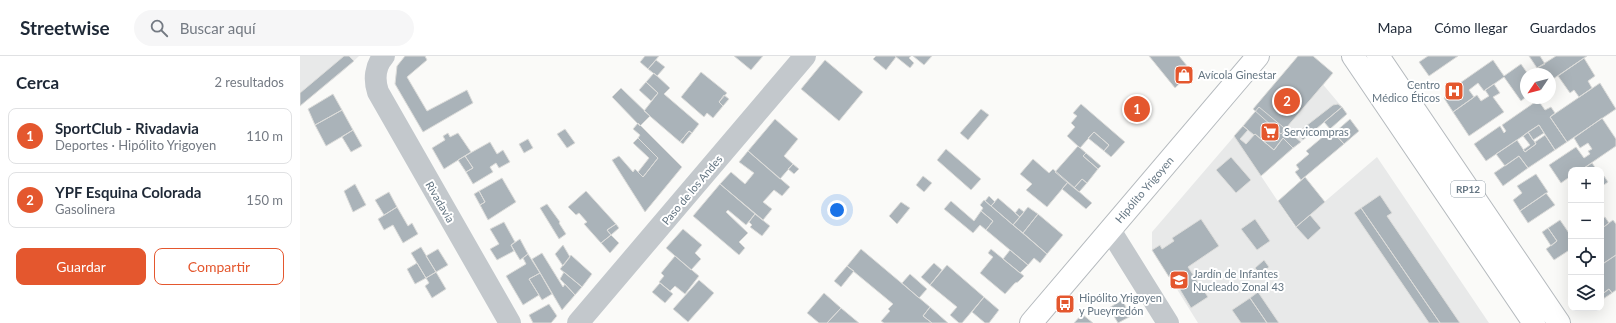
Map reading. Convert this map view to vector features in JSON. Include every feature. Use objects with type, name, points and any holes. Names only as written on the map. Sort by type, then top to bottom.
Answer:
[{"type":"main road","name":"Hipólito Yrigoyen","points":[[1031,323],[1258,56]]},
{"type":"main road","name":"RP12","points":[[1353,56],[1534,323]]},
{"type":"main road","name":"RP12","points":[[1378,56],[1559,323]]},
{"type":"street","name":"Rivadavia","points":[[384,56],[378,66],[376,80],[378,92],[510,323]]},
{"type":"street","name":"Paso de los Andes","points":[[578,323],[806,56]]},
{"type":"street","points":[[1110,230],[1168,323]]},
{"type":"shaded area","points":[[300,56],[359,56],[342,72],[300,106]]},
{"type":"shaded area","points":[[1309,68],[1342,107],[1261,176],[1295,227],[1377,157],[1489,323],[1198,323],[1152,249],[1152,232],[1292,69]]},
{"type":"building","points":[[344,56],[349,56],[354,61],[300,106],[300,93]]},
{"type":"building","points":[[405,56],[425,56],[427,60],[407,77],[427,111],[467,90],[473,103],[423,132],[395,84],[397,66]]},
{"type":"building","points":[[645,56],[659,56],[648,69],[640,62]]},
{"type":"building","points":[[734,56],[763,56],[751,70]]},
{"type":"building","points":[[876,56],[896,57],[886,70],[873,59]]},
{"type":"building","points":[[895,56],[911,56],[909,58],[914,63],[910,68]]},
{"type":"building","points":[[913,56],[932,56],[924,65]]},
{"type":"building","points":[[1149,56],[1179,56],[1192,72],[1175,88]]},
{"type":"building","points":[[1298,56],[1313,56],[1333,73],[1281,134],[1253,109]]},
{"type":"building","points":[[1428,56],[1458,56],[1429,76],[1419,62]]},
{"type":"building","points":[[1529,56],[1540,56],[1545,64],[1537,68]]},
{"type":"building","points":[[1556,56],[1587,56],[1556,77],[1556,68],[1537,68]]},
{"type":"building","points":[[1584,58],[1595,76],[1588,81],[1592,88],[1579,97],[1574,90],[1570,93],[1558,76]]},
{"type":"building","points":[[656,60],[665,67],[657,76],[648,69]]},
{"type":"building","points":[[825,60],[863,92],[839,121],[801,89]]},
{"type":"building","points":[[1493,60],[1504,76],[1521,64],[1524,68],[1520,68],[1520,100],[1504,77],[1484,91],[1478,83],[1469,90],[1474,97],[1453,112],[1444,98],[1449,94],[1447,92]]},
{"type":"building","points":[[701,72],[727,93],[719,102],[723,106],[713,118],[707,113],[704,117],[681,97]]},
{"type":"building","points":[[654,73],[670,88],[664,94],[699,124],[692,133],[689,131],[680,142],[644,111],[658,93],[646,82]]},
{"type":"building","points":[[646,82],[658,93],[651,101],[639,90]]},
{"type":"building","points":[[1600,83],[1616,109],[1567,142],[1550,117]]},
{"type":"building","points":[[1494,84],[1500,93],[1493,97],[1504,112],[1469,136],[1453,112],[1477,95],[1481,101],[1489,96],[1485,90]]},
{"type":"building","points":[[621,88],[650,116],[640,126],[612,97]]},
{"type":"building","points":[[333,94],[342,110],[315,125],[308,109]]},
{"type":"building","points":[[724,95],[729,99],[723,106],[719,102]]},
{"type":"building","points":[[1081,104],[1125,142],[1111,157],[1104,151],[1109,145],[1094,132],[1080,148],[1067,136],[1075,127],[1071,123],[1077,116],[1073,113]]},
{"type":"building","points":[[1338,104],[1342,107],[1303,140],[1297,133],[1333,105]]},
{"type":"building","points":[[1532,104],[1541,104],[1545,110],[1551,107],[1555,113],[1550,117],[1567,142],[1555,150],[1539,125],[1486,161],[1474,144],[1500,126],[1504,133],[1506,131],[1502,125]]},
{"type":"building","points":[[1259,107],[1301,142],[1293,148],[1283,138],[1274,150],[1243,126]]},
{"type":"building","points":[[1342,107],[1347,114],[1330,129],[1324,122]]},
{"type":"building","points":[[981,109],[989,115],[968,140],[960,133]]},
{"type":"building","points":[[342,110],[353,130],[326,146],[315,125]]},
{"type":"building","points":[[1602,118],[1616,139],[1616,146],[1585,167],[1568,167],[1568,178],[1561,183],[1549,165],[1576,147],[1584,158],[1590,154],[1588,151],[1592,149],[1588,143],[1580,148],[1574,138]]},
{"type":"building","points":[[775,119],[798,139],[784,156],[793,164],[780,179],[748,151]]},
{"type":"building","points":[[1350,119],[1359,131],[1344,144],[1334,133]]},
{"type":"building","points":[[638,123],[682,167],[645,212],[612,160],[619,156],[633,172],[635,169],[643,177],[658,158],[638,138],[640,135],[633,129]]},
{"type":"building","points":[[1539,125],[1544,133],[1533,140],[1528,132]]},
{"type":"building","points":[[1243,126],[1248,130],[1240,139],[1246,144],[1255,134],[1274,150],[1283,138],[1293,148],[1261,176],[1234,136]]},
{"type":"building","points":[[565,129],[575,143],[567,148],[557,134]]},
{"type":"building","points":[[353,130],[362,146],[351,152],[342,137]]},
{"type":"building","points":[[1331,130],[1344,144],[1301,180],[1295,172],[1299,169],[1296,165],[1309,154],[1306,151]]},
{"type":"building","points":[[689,131],[692,133],[683,144],[680,142]]},
{"type":"building","points":[[1094,132],[1109,145],[1104,151],[1088,138]]},
{"type":"building","points":[[1528,132],[1536,144],[1525,152],[1523,150],[1530,145],[1523,136]]},
{"type":"building","points":[[448,133],[450,137],[458,133],[471,152],[444,169],[432,148],[445,140],[443,136]]},
{"type":"building","points":[[1545,135],[1555,150],[1528,168],[1519,156],[1505,166],[1496,154],[1517,140],[1525,152]]},
{"type":"building","points":[[638,138],[658,158],[643,177],[638,172],[649,158],[633,143]]},
{"type":"building","points":[[528,139],[533,148],[524,153],[519,144]]},
{"type":"building","points":[[490,142],[497,154],[503,150],[510,162],[499,168],[496,163],[490,167],[493,172],[473,184],[466,172],[473,168],[465,156]]},
{"type":"building","points":[[1078,146],[1086,153],[1083,156],[1098,169],[1087,183],[1082,179],[1074,188],[1055,172]]},
{"type":"building","points":[[946,149],[981,179],[971,190],[937,160]]},
{"type":"building","points":[[748,151],[790,187],[782,196],[774,190],[763,202],[772,209],[763,220],[720,184],[731,172],[745,184],[754,173],[739,162]]},
{"type":"building","points":[[1086,153],[1101,166],[1098,169],[1083,156]]},
{"type":"building","points":[[465,156],[473,168],[466,172],[458,160]]},
{"type":"building","points":[[1519,156],[1528,168],[1503,186],[1494,173]]},
{"type":"building","points":[[1231,157],[1251,180],[1236,193],[1216,170]]},
{"type":"building","points":[[1033,159],[1049,173],[1053,169],[1068,182],[1047,207],[1026,190],[1032,184],[1020,174]]},
{"type":"building","points":[[1592,163],[1595,167],[1586,167]]},
{"type":"building","points":[[793,164],[799,169],[794,174],[788,169]]},
{"type":"building","points":[[1536,174],[1548,192],[1520,211],[1513,200],[1522,193],[1517,186]]},
{"type":"building","points":[[923,176],[932,183],[924,192],[916,185]]},
{"type":"building","points":[[1604,176],[1608,182],[1604,185]]},
{"type":"building","points":[[1305,177],[1325,202],[1296,227],[1278,201]]},
{"type":"building","points":[[502,178],[516,202],[488,220],[480,205],[485,202],[479,191]]},
{"type":"building","points":[[1082,179],[1087,183],[1079,192],[1074,188]]},
{"type":"building","points":[[1068,182],[1092,203],[1086,209],[1062,189]]},
{"type":"building","points":[[355,184],[366,205],[353,212],[344,191]]},
{"type":"building","points":[[720,184],[755,214],[746,225],[728,210],[726,212],[748,233],[739,242],[745,248],[739,255],[693,216]]},
{"type":"building","points":[[479,191],[485,202],[480,205],[474,194]]},
{"type":"building","points":[[586,191],[616,224],[607,230],[611,235],[601,243],[584,224],[587,222],[579,213],[576,215],[568,207]]},
{"type":"building","points":[[389,192],[397,207],[384,215],[375,200]]},
{"type":"building","points":[[1546,193],[1555,205],[1528,223],[1520,211]]},
{"type":"building","points":[[1380,195],[1392,213],[1387,216],[1460,323],[1440,323],[1361,208]]},
{"type":"building","points":[[989,196],[995,202],[991,206],[985,201]]},
{"type":"building","points":[[998,198],[1020,217],[1013,225],[991,206]]},
{"type":"building","points":[[984,200],[1047,254],[1040,263],[1034,258],[1028,265],[986,230],[993,221],[981,211],[983,208],[980,205]]},
{"type":"building","points":[[951,201],[974,221],[981,211],[993,221],[986,230],[980,225],[973,233],[944,209]]},
{"type":"building","points":[[901,202],[910,208],[897,224],[889,216]]},
{"type":"building","points":[[547,204],[560,222],[559,223],[566,234],[559,239],[540,208]]},
{"type":"building","points":[[397,207],[408,226],[412,223],[418,234],[403,243],[393,225],[384,230],[378,219]]},
{"type":"building","points":[[1028,207],[1038,214],[1023,233],[1013,225]]},
{"type":"building","points":[[1019,208],[1024,212],[1020,217],[1015,213]]},
{"type":"building","points":[[1361,208],[1440,323],[1429,323],[1354,213]]},
{"type":"building","points":[[755,214],[770,226],[762,236],[750,227],[752,225],[749,222]]},
{"type":"building","points":[[1038,214],[1063,235],[1047,254],[1023,233]]},
{"type":"building","points":[[1310,215],[1321,228],[1308,240],[1296,227]]},
{"type":"building","points":[[1605,217],[1609,223],[1604,227],[1604,218]]},
{"type":"building","points":[[1201,219],[1219,246],[1188,267],[1208,297],[1191,308],[1179,288],[1182,286],[1174,274],[1169,277],[1152,250],[1160,245],[1162,249],[1174,241],[1172,238]]},
{"type":"building","points":[[1255,219],[1270,241],[1257,250],[1241,229]]},
{"type":"building","points":[[1560,220],[1568,232],[1568,251],[1554,260],[1546,249],[1557,241],[1548,228]]},
{"type":"building","points":[[1613,220],[1616,224],[1616,255],[1604,263],[1604,239],[1604,227]]},
{"type":"building","points":[[504,222],[515,242],[511,245],[514,251],[497,260],[490,249],[499,244],[490,229]]},
{"type":"building","points":[[616,224],[619,228],[611,235],[607,230]]},
{"type":"building","points":[[1548,228],[1557,241],[1551,246],[1542,232]]},
{"type":"building","points":[[683,229],[702,245],[695,253],[701,259],[691,270],[666,248]]},
{"type":"building","points":[[611,235],[619,243],[610,253],[601,243]]},
{"type":"building","points":[[520,239],[528,254],[520,260],[511,245]]},
{"type":"building","points":[[563,245],[570,257],[563,266],[555,254]]},
{"type":"building","points":[[421,247],[436,272],[426,278],[411,253]]},
{"type":"building","points":[[438,249],[448,265],[436,272],[426,256]]},
{"type":"building","points":[[861,249],[930,307],[923,316],[932,323],[884,323],[881,321],[890,311],[888,309],[893,304],[847,266]]},
{"type":"building","points":[[991,249],[1024,276],[1005,294],[980,273],[993,257],[988,253]]},
{"type":"building","points":[[1010,250],[1028,265],[1020,273],[1003,259]]},
{"type":"building","points":[[542,253],[563,287],[565,284],[575,295],[562,310],[532,259]]},
{"type":"building","points":[[528,254],[540,273],[529,279],[539,295],[523,305],[506,276],[526,264],[523,258]]},
{"type":"building","points":[[571,255],[592,274],[582,287],[560,269]]},
{"type":"building","points":[[1616,255],[1616,290],[1612,293],[1609,289],[1604,293],[1604,263]]},
{"type":"building","points":[[675,256],[699,276],[685,294],[675,286],[670,291],[659,282],[664,276],[661,273]]},
{"type":"building","points":[[1264,260],[1269,267],[1260,274],[1255,268]]},
{"type":"building","points":[[417,263],[426,278],[415,284],[407,269]]},
{"type":"building","points":[[934,263],[942,270],[930,285],[921,277]]},
{"type":"building","points":[[947,265],[984,297],[962,323],[959,323],[950,315],[957,307],[930,285]]},
{"type":"building","points":[[847,266],[854,271],[841,287],[834,281]]},
{"type":"building","points":[[436,272],[446,289],[432,298],[425,286],[429,283],[426,278]]},
{"type":"building","points":[[564,272],[582,287],[575,295],[560,279]]},
{"type":"building","points":[[540,273],[552,294],[542,300],[529,279]]},
{"type":"building","points":[[910,274],[927,289],[919,298],[902,283]]},
{"type":"building","points":[[699,280],[714,293],[688,322],[673,309]]},
{"type":"building","points":[[660,283],[673,294],[665,303],[652,292]]},
{"type":"building","points":[[1609,289],[1612,293],[1604,298],[1604,293]]},
{"type":"building","points":[[1258,292],[1279,323],[1267,323],[1250,298]]},
{"type":"building","points":[[824,293],[841,308],[827,323],[819,323],[807,313]]},
{"type":"building","points":[[984,297],[999,310],[989,323],[985,323],[972,312]]},
{"type":"building","points":[[1250,298],[1267,323],[1241,323],[1232,310]]},
{"type":"building","points":[[1122,300],[1131,316],[1118,323],[1109,308]]},
{"type":"building","points":[[549,304],[557,316],[551,323],[533,323],[529,315]]},
{"type":"building","points":[[930,307],[948,323],[932,323],[923,316]]},
{"type":"building","points":[[841,308],[859,323],[827,323]]},
{"type":"building","points":[[1082,314],[1093,323],[1074,323]]},
{"type":"place","name":"Avícola Ginestar","points":[[1184,75]]},
{"type":"place","name":"Centro Médico Éticos","points":[[1454,91]]},
{"type":"place","name":"YPF Esquina Colorada","points":[[1287,101]]},
{"type":"place","name":"SportClub - Rivadavia","points":[[1137,109]]},
{"type":"place","name":"Servicompras","points":[[1270,132]]},
{"type":"place","name":"Jardín de Infantes Nucleado Zonal 43","points":[[1179,280]]},
{"type":"place","name":"Hipólito Yrigoyen y Pueyrredón","points":[[1065,304]]}]
